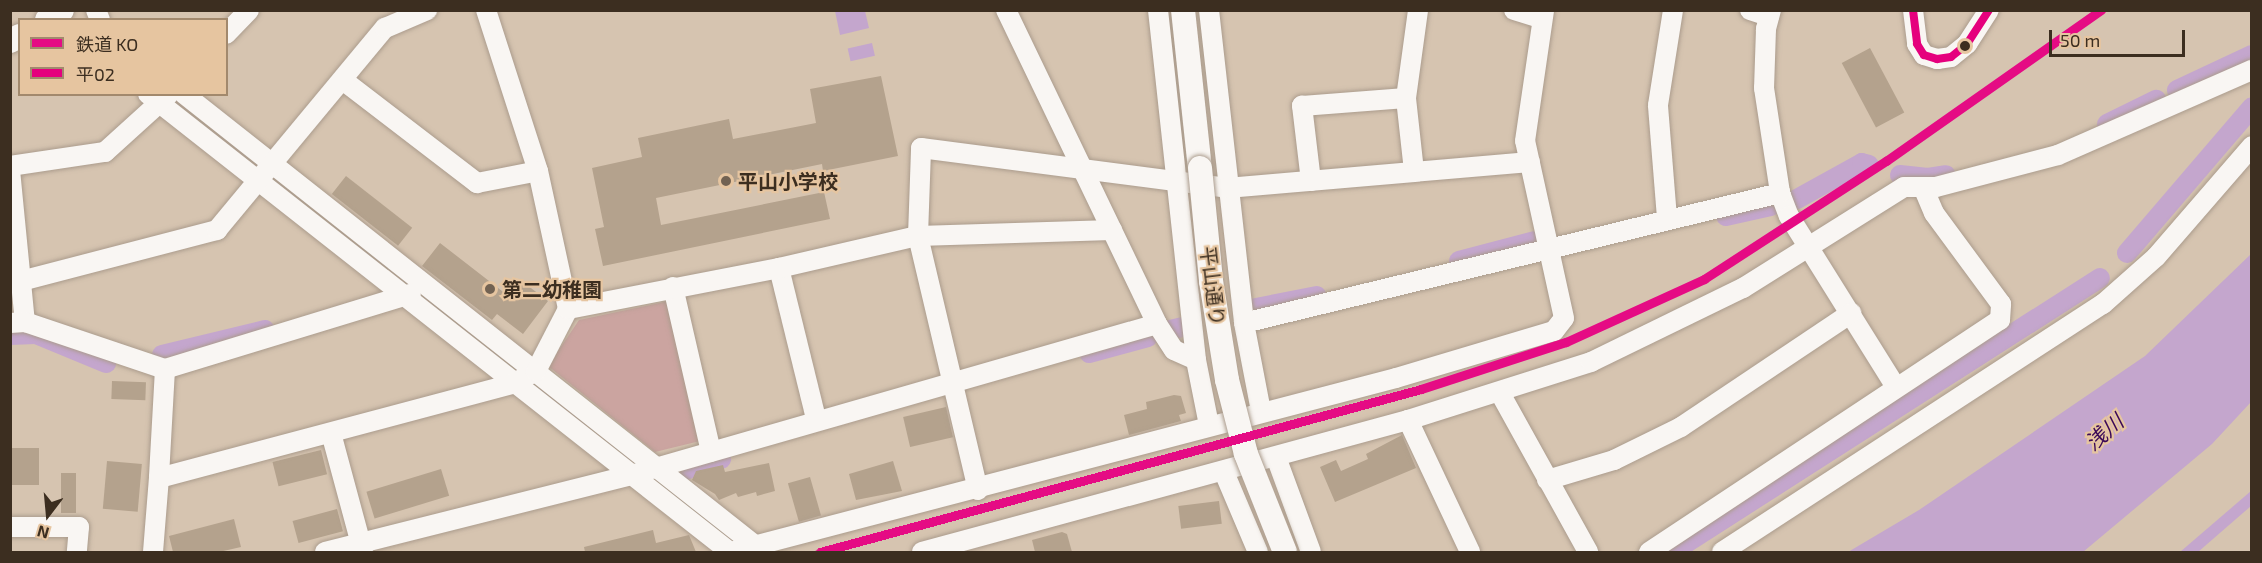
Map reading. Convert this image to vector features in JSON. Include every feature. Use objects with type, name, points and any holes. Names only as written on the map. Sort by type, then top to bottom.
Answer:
[{"type":"main road","name":"平山通り","points":[[1183,10],[1211,281],[1227,380],[1246,454],[1283,552]]},
{"type":"street","points":[[228,32],[249,10]]},
{"type":"street","points":[[21,281],[217,230],[260,183],[385,28],[427,10]]},
{"type":"street","points":[[159,478],[512,384],[536,371],[568,309],[538,171],[486,10]]},
{"type":"street","points":[[1006,10],[1157,324],[1174,350],[1197,360]]},
{"type":"street","points":[[1158,10],[1197,360],[1209,425]]},
{"type":"street","points":[[1209,10],[1231,224],[1244,324],[1261,411]]},
{"type":"street","points":[[1414,171],[1406,98],[1418,10]]},
{"type":"street","points":[[431,290],[403,295],[165,369],[18,322],[21,281],[10,168],[105,152],[159,98],[260,183],[403,295],[512,384],[731,552],[978,489],[1261,411],[1464,360],[1554,331],[1564,318],[1552,246],[1525,141],[1542,14],[1514,10]]},
{"type":"street","points":[[1667,218],[1658,105],[1673,10]]},
{"type":"street","points":[[1913,10],[1917,44],[1924,55],[1937,59],[1951,57],[1967,44],[1989,10]]},
{"type":"street","points":[[1763,12],[1765,99],[1780,193],[1789,216],[1896,387]]},
{"type":"street","points":[[922,552],[1224,472],[1408,420],[1500,393],[1591,362],[1743,288],[1904,187],[1924,189],[2058,155],[2252,70]]},
{"type":"street","points":[[344,81],[477,183],[538,171]]},
{"type":"street","points":[[187,96],[756,546]]},
{"type":"street","points":[[1311,181],[1302,106],[1406,98]]},
{"type":"street","points":[[1722,552],[2103,304],[2156,256],[2252,146]]},
{"type":"street","points":[[978,489],[918,236],[921,148],[1085,172],[1098,170],[1227,188],[1530,162]]},
{"type":"street","points":[[1649,552],[1896,387],[1996,324],[2002,316],[2001,304],[1930,207],[1924,189]]},
{"type":"street","points":[[1244,324],[1317,309],[1552,246],[1780,193]]},
{"type":"street","points":[[1231,224],[1218,240],[1206,265],[1231,412]]},
{"type":"street","points":[[568,309],[779,268],[918,236],[1112,230]]},
{"type":"street","points":[[1183,233],[1205,242],[1218,240]]},
{"type":"street","points":[[779,268],[816,419]]},
{"type":"street","points":[[673,287],[711,452]]},
{"type":"street","points":[[1547,480],[1614,460],[1674,431],[1851,313]]},
{"type":"street","points":[[325,552],[362,548],[659,468],[816,419],[1157,324]]},
{"type":"street","points":[[153,552],[165,369]]},
{"type":"street","points":[[1500,393],[1588,552]]},
{"type":"street","points":[[1408,420],[1470,552]]},
{"type":"street","points":[[331,433],[362,548]]},
{"type":"street","points":[[1276,457],[1311,552]]},
{"type":"street","points":[[1224,472],[1258,552]]},
{"type":"street","points":[[1251,475],[1283,552]]},
{"type":"street","points":[[10,527],[79,527],[77,552]]},
{"type":"shaded area","points":[[669,301],[700,441],[655,452],[548,366],[579,320]]},
{"type":"water","points":[[835,11],[865,11],[869,28],[840,35]]},
{"type":"water","points":[[872,43],[875,56],[851,61],[848,49]]},
{"type":"water","name":"浅川","points":[[2251,254],[2251,402],[2212,444],[2083,552],[1848,552],[1919,510],[2145,356]]},
{"type":"water","points":[[2251,491],[2251,506],[2198,552],[2180,552]]},
{"type":"building","points":[[1870,48],[1904,112],[1876,127],[1842,63]]},
{"type":"building","points":[[881,76],[898,156],[823,171],[822,164],[656,198],[661,225],[824,192],[830,219],[603,266],[595,229],[604,227],[592,168],[642,157],[638,138],[729,119],[733,139],[816,123],[810,89]]},
{"type":"building","points":[[346,176],[412,228],[398,246],[332,194]]},
{"type":"building","points":[[440,243],[511,298],[523,282],[548,301],[523,334],[497,314],[492,320],[422,266]]},
{"type":"building","points":[[112,381],[146,382],[145,400],[111,399]]},
{"type":"building","points":[[1174,395],[1181,396],[1186,413],[1179,415],[1181,421],[1129,435],[1124,415],[1147,409],[1146,402]]},
{"type":"building","points":[[946,407],[953,437],[910,447],[903,417]]},
{"type":"building","points":[[1402,435],[1416,468],[1335,502],[1320,467],[1336,460],[1341,471],[1368,459],[1366,454]]},
{"type":"building","points":[[10,448],[39,448],[39,485],[10,485]]},
{"type":"building","points":[[321,450],[327,474],[279,486],[272,462]]},
{"type":"building","points":[[107,461],[142,464],[138,512],[103,509]]},
{"type":"building","points":[[893,461],[902,491],[856,500],[849,474]]},
{"type":"building","points":[[769,463],[775,491],[757,496],[756,492],[738,497],[736,493],[719,500],[715,494],[692,480],[696,471],[723,465],[725,472]]},
{"type":"building","points":[[441,469],[449,496],[375,519],[366,492]]},
{"type":"building","points":[[61,473],[76,473],[76,513],[61,513]]},
{"type":"building","points":[[810,477],[821,515],[799,522],[788,483]]},
{"type":"building","points":[[1219,501],[1222,524],[1181,529],[1178,506]]},
{"type":"building","points":[[337,509],[343,531],[299,543],[293,521]]},
{"type":"building","points":[[234,519],[241,547],[219,552],[173,552],[169,536]]},
{"type":"building","points":[[653,530],[656,543],[689,535],[696,552],[585,552],[584,547]]},
{"type":"building","points":[[1062,532],[1067,534],[1072,552],[1035,552],[1032,540]]},
{"type":"waterway","points":[[2177,90],[2252,55]]},
{"type":"waterway","points":[[2107,124],[2156,100]]},
{"type":"waterway","points":[[2127,253],[2252,107]]},
{"type":"waterway","points":[[1797,199],[1862,163],[1869,165]]},
{"type":"waterway","points":[[1900,175],[1928,178],[1946,175]]},
{"type":"waterway","points":[[1726,216],[1771,206]]},
{"type":"waterway","points":[[1459,261],[1535,241]]},
{"type":"waterway","points":[[1672,552],[2100,278]]},
{"type":"waterway","points":[[1251,309],[1317,296]]},
{"type":"waterway","points":[[1170,330],[1183,327]]},
{"type":"waterway","points":[[162,355],[265,330]]},
{"type":"waterway","points":[[10,335],[36,334],[106,363]]},
{"type":"waterway","points":[[1089,353],[1148,337]]},
{"type":"waterway","points":[[545,394],[619,451]]},
{"type":"waterway","points":[[682,471],[721,459]]},
{"type":"rail line","name":"KO","points":[[820,552],[1421,389],[1566,342],[1704,279],[1886,161],[2101,10]]},
{"type":"transit line","name":"平02","points":[[1913,10],[1917,44],[1924,55],[1937,59],[1951,57],[1967,44],[1989,10]]},
{"type":"place","name":"平山小学校","points":[[726,181]]},
{"type":"place","name":"第二幼稚園","points":[[490,289]]}]
